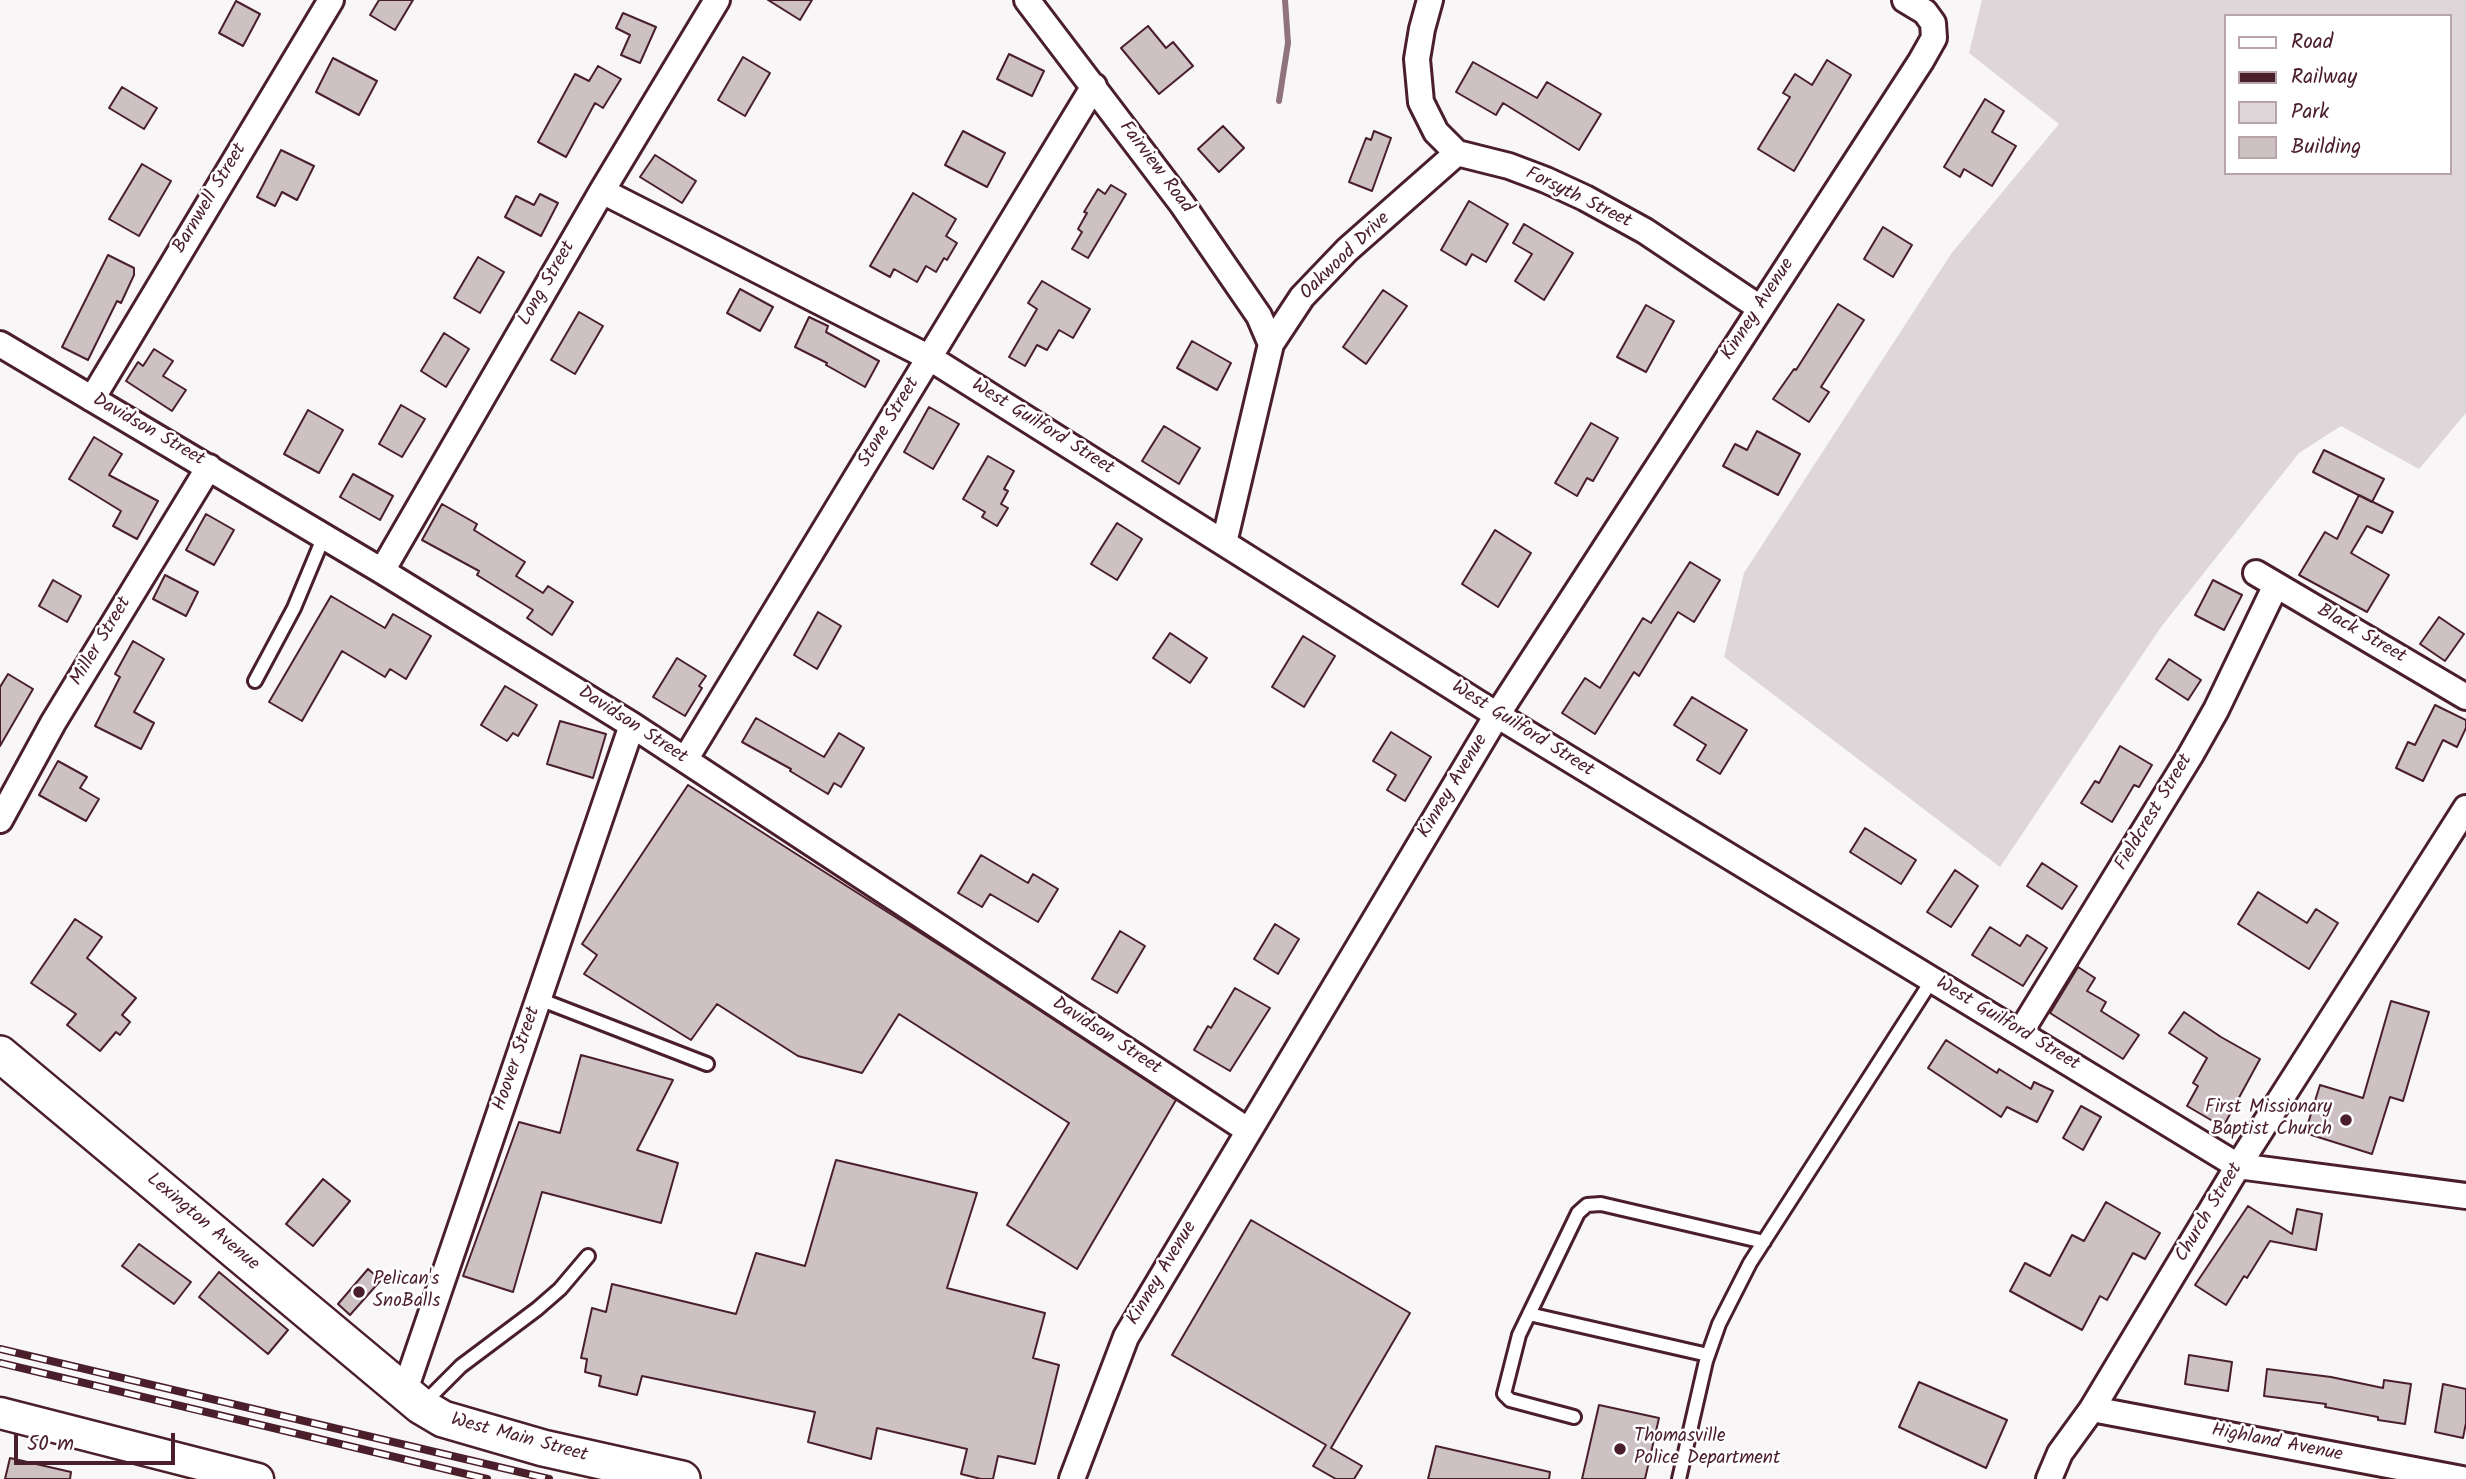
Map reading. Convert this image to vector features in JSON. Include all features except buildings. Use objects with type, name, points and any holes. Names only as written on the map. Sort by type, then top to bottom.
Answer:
[{"type":"main road","name":"Lexington Avenue","points":[[0,1054],[413,1400]]},
{"type":"main road","name":"West Main Street","points":[[413,1400],[443,1419],[544,1448],[682,1479]]},
{"type":"street","name":"Barnwell Street","points":[[92,399],[331,0]]},
{"type":"street","name":"Long Street","points":[[382,571],[602,191],[717,0]]},
{"type":"street","name":"Fairview Road","points":[[1027,0],[1182,204],[1259,316],[1271,344]]},
{"type":"street","points":[[1430,0],[1418,59],[1421,102],[1436,132],[1457,153]]},
{"type":"street","name":"Kinney Avenue","points":[[1072,1479],[1126,1337],[1497,715],[1921,61],[1934,37],[1933,23],[1915,6]]},
{"type":"street","name":"Stone Street","points":[[685,760],[1094,86]]},
{"type":"street","name":"Forsyth Street","points":[[1457,153],[1521,171],[1585,198],[1645,232],[1760,308]]},
{"type":"street","name":"Oakwood Drive","points":[[1224,543],[1271,344],[1302,297],[1347,250],[1457,153]]},
{"type":"street","name":"West Guilford Street","points":[[602,191],[930,358],[1497,715],[2238,1166],[2466,1196]]},
{"type":"street","name":"Davidson Street","points":[[0,344],[324,536],[632,725],[1250,1131]]},
{"type":"street","name":"Miller Street","points":[[0,820],[53,723],[209,467]]},
{"type":"street","name":"Black Street","points":[[2266,579],[2466,697]]},
{"type":"street","name":"Fieldcrest Street","points":[[2020,1033],[2190,757],[2216,710],[2266,579]]},
{"type":"street","name":"Hoover Street","points":[[413,1400],[539,999],[632,725]]},
{"type":"street","name":"Church Street","points":[[2049,1479],[2060,1453],[2091,1409],[2238,1166],[2466,808]]},
{"type":"street","name":"Highland Avenue","points":[[2091,1409],[2462,1479]]},
{"type":"street","points":[[0,1413],[258,1479]]},
{"type":"lane","points":[[255,681],[294,608],[324,536]]},
{"type":"lane","points":[[1679,1479],[1708,1355],[1719,1324],[1749,1263],[1932,980]]},
{"type":"lane","points":[[539,999],[707,1063]]},
{"type":"lane","points":[[1574,1417],[1510,1400],[1504,1394],[1519,1335],[1578,1213],[1587,1205],[1601,1204],[1764,1242]]},
{"type":"lane","points":[[413,1400],[537,1309],[560,1289],[588,1256]]},
{"type":"lane","points":[[1529,1314],[1708,1355]]},
{"type":"green space","points":[[1982,0],[2466,0],[2466,413],[2419,469],[2341,426],[2299,453],[2161,627],[2000,867],[1724,657],[1744,573],[1951,254],[2059,124],[1969,53]]},
{"type":"waterway","points":[[1279,101],[1288,43],[1285,0]]},
{"type":"railway","points":[[0,1349],[549,1479]]},
{"type":"railway","points":[[0,1363],[487,1479]]},
{"type":"place","name":"First Missionary Baptist Church","points":[[2346,1120]]},
{"type":"place","name":"Pelican's SnoBalls","points":[[359,1292]]},
{"type":"place","name":"Thomasville Police Department","points":[[1620,1449]]}]
